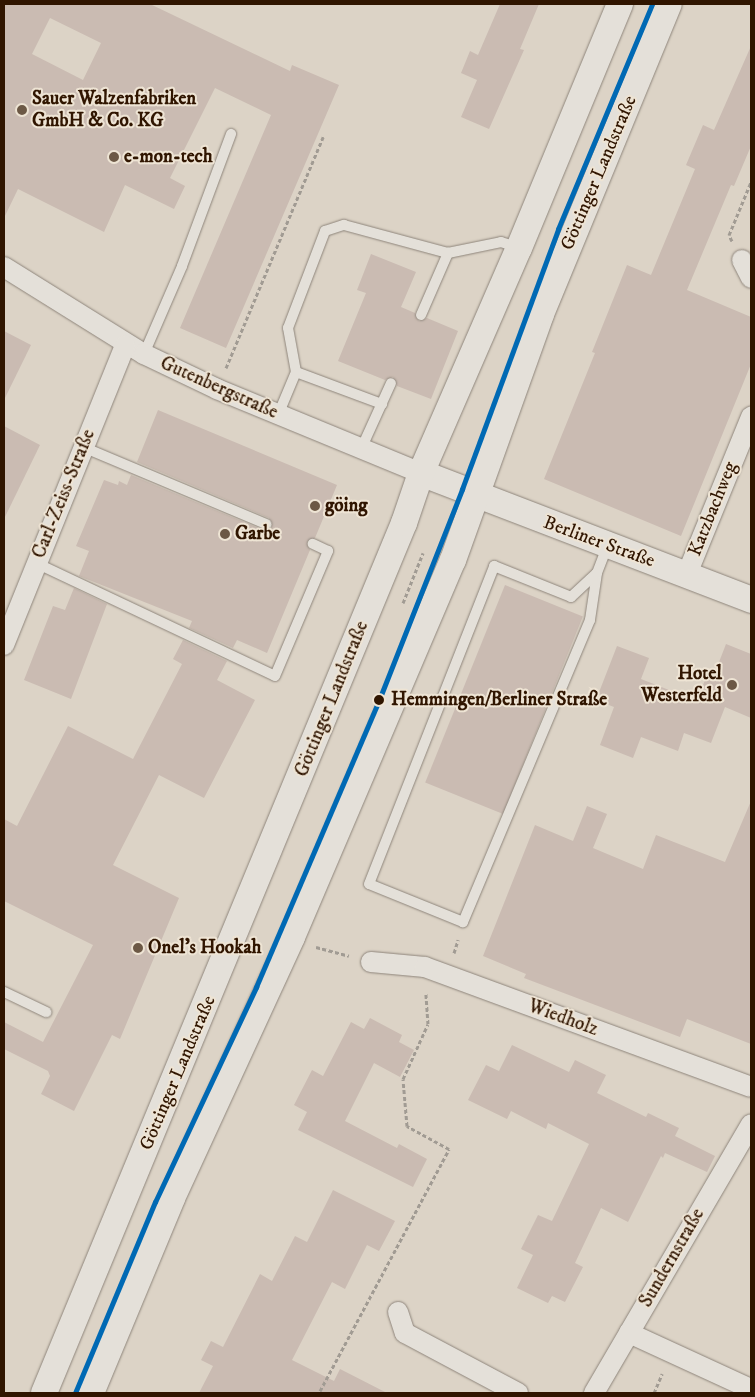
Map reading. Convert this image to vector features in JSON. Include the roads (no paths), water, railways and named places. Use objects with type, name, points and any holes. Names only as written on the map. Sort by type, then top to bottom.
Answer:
[{"type":"street","name":"Göttinger Landstraße","points":[[44,1393],[367,614],[421,472],[519,248],[620,4]]},
{"type":"street","name":"Göttinger Landstraße","points":[[91,1393],[172,1198],[292,937],[454,560],[541,314],[669,4]]},
{"type":"street","points":[[742,260],[751,278]]},
{"type":"street","name":"Gutenbergstraße","points":[[4,267],[125,345],[217,390],[362,447],[447,483]]},
{"type":"street","name":"Carl-Zeiss-Straße","points":[[4,645],[125,345]]},
{"type":"street","name":"Katzbachweg","points":[[687,574],[751,417]]},
{"type":"street","name":"Berliner Straße","points":[[447,483],[751,600]]},
{"type":"street","name":"Wiedholz","points":[[371,962],[425,968],[751,1087]]},
{"type":"street","name":"Sundernstraße","points":[[594,1393],[751,1124]]},
{"type":"street","points":[[398,1312],[405,1333],[518,1393]]},
{"type":"street","points":[[629,1333],[751,1389]]},
{"type":"lane","points":[[144,354],[182,266],[231,134]]},
{"type":"lane","points":[[278,415],[296,372],[288,328],[325,231],[344,225],[448,253],[501,242],[519,248]]},
{"type":"lane","points":[[421,316],[448,253]]},
{"type":"lane","points":[[296,372],[382,404]]},
{"type":"lane","points":[[362,447],[392,383]]},
{"type":"lane","points":[[83,446],[266,524]]},
{"type":"lane","points":[[36,563],[275,676],[328,551],[313,544]]},
{"type":"lane","points":[[597,573],[571,597],[494,566],[369,884],[463,922],[590,620],[597,573],[608,545]]},
{"type":"lane","points":[[4,992],[46,1012]]},
{"type":"place","name":"Sauer Walzenfabriken GmbH & Co. KG","points":[[22,110]]},
{"type":"place","name":"e-mon-tech","points":[[114,157]]},
{"type":"place","name":"göing","points":[[315,506]]},
{"type":"place","name":"Garbe","points":[[225,534]]},
{"type":"place","name":"Hotel Westerfeld","points":[[732,685]]},
{"type":"place","name":"Hemmingen/Berliner Straße","points":[[379,700]]},
{"type":"place","name":"Onel's Hookah","points":[[138,948]]}]
